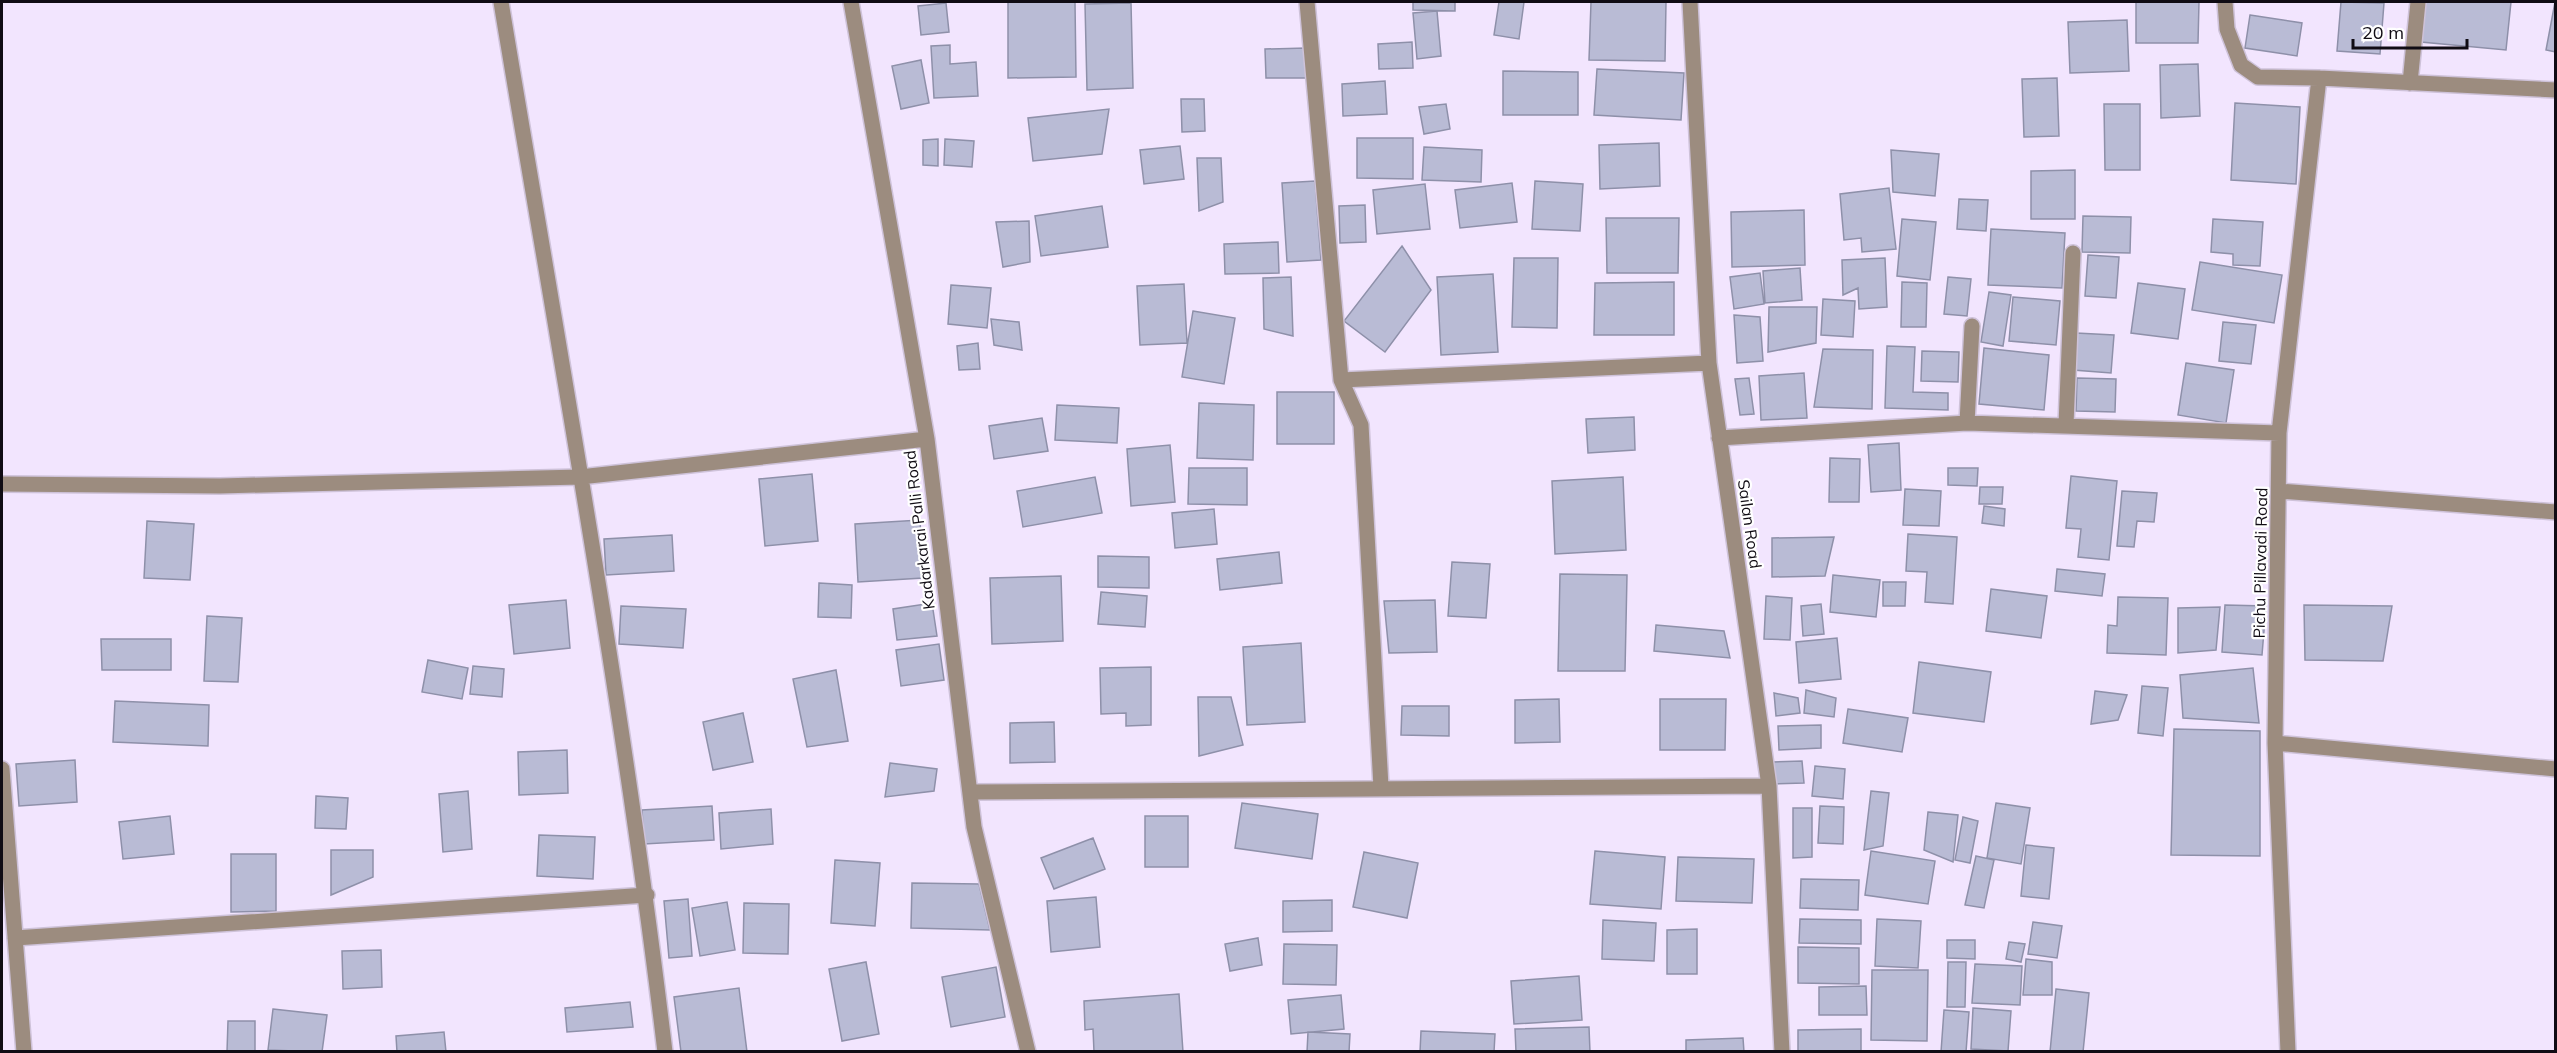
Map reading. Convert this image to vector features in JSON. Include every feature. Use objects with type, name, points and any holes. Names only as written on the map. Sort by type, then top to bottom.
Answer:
[{"type":"street","points":[[501,2],[580,477],[646,895],[665,1052]]},
{"type":"street","name":"Kadarkarai Palli Road","points":[[851,2],[927,439],[974,828],[1028,1052]]},
{"type":"street","points":[[1307,2],[1341,380],[1360,425],[1381,788]]},
{"type":"street","name":"Sailan Road","points":[[1690,2],[1709,363],[1770,786],[1782,1052]]},
{"type":"street","points":[[2225,2],[2227,29],[2241,65],[2258,77],[2556,90]]},
{"type":"street","points":[[2410,83],[2418,2]]},
{"type":"street","name":"Pichu Pillavadi Road","points":[[2288,1052],[2275,743],[2279,433],[2319,78]]},
{"type":"street","points":[[2066,425],[2073,253]]},
{"type":"street","points":[[1967,423],[1972,326]]},
{"type":"street","points":[[1341,380],[1709,363]]},
{"type":"street","points":[[1719,438],[1967,423],[2279,433]]},
{"type":"street","points":[[2,484],[220,486],[580,477],[927,439]]},
{"type":"street","points":[[2279,491],[2556,512]]},
{"type":"street","points":[[2275,743],[2556,769]]},
{"type":"street","points":[[2,769],[24,1052]]},
{"type":"street","points":[[969,792],[1770,786]]},
{"type":"street","points":[[15,938],[646,895]]},
{"type":"building","points":[[1008,2],[1075,2],[1076,77],[1008,78]]},
{"type":"building","points":[[1413,2],[1455,2],[1455,11],[1413,10]]},
{"type":"building","points":[[1499,2],[1524,2],[1519,39],[1494,35]]},
{"type":"building","points":[[1591,2],[1666,2],[1665,61],[1589,60]]},
{"type":"building","points":[[2136,2],[2199,2],[2198,43],[2136,43]]},
{"type":"building","points":[[2341,2],[2384,3],[2380,54],[2337,51]]},
{"type":"building","points":[[2425,2],[2511,2],[2506,50],[2421,42]]},
{"type":"building","points":[[2556,2],[2556,52],[2546,50]]},
{"type":"building","points":[[946,3],[949,32],[921,35],[918,6]]},
{"type":"building","points":[[1131,3],[1133,88],[1087,90],[1085,4]]},
{"type":"building","points":[[1437,11],[1441,56],[1417,59],[1413,13]]},
{"type":"building","points":[[2250,15],[2302,23],[2297,56],[2245,48]]},
{"type":"building","points":[[2127,20],[2129,71],[2070,73],[2068,22]]},
{"type":"building","points":[[1412,42],[1413,68],[1379,69],[1378,44]]},
{"type":"building","points":[[950,45],[950,64],[976,62],[978,96],[934,98],[931,46]]},
{"type":"building","points":[[1306,48],[1306,78],[1266,78],[1265,49]]},
{"type":"building","points":[[921,60],[929,103],[901,109],[892,66]]},
{"type":"building","points":[[2198,64],[2200,116],[2161,118],[2160,65]]},
{"type":"building","points":[[1597,69],[1684,73],[1681,120],[1594,115]]},
{"type":"building","points":[[1503,71],[1578,72],[1578,115],[1503,115]]},
{"type":"building","points":[[2057,78],[2059,136],[2024,137],[2022,79]]},
{"type":"building","points":[[1385,81],[1387,114],[1343,116],[1342,84]]},
{"type":"building","points":[[1181,99],[1204,99],[1205,131],[1182,132]]},
{"type":"building","points":[[2235,103],[2300,107],[2296,184],[2231,180]]},
{"type":"building","points":[[1446,104],[1450,129],[1424,134],[1419,107]]},
{"type":"building","points":[[2104,104],[2140,104],[2140,170],[2105,170]]},
{"type":"building","points":[[1109,109],[1102,154],[1033,161],[1028,118]]},
{"type":"building","points":[[1357,138],[1413,138],[1413,179],[1357,178]]},
{"type":"building","points":[[938,139],[938,166],[923,165],[923,140]]},
{"type":"building","points":[[945,139],[974,141],[972,167],[944,165]]},
{"type":"building","points":[[1659,143],[1660,186],[1600,189],[1599,145]]},
{"type":"building","points":[[1180,146],[1184,179],[1144,184],[1140,150]]},
{"type":"building","points":[[1424,147],[1482,150],[1481,182],[1422,180]]},
{"type":"building","points":[[1891,150],[1939,154],[1935,196],[1893,192]]},
{"type":"building","points":[[1197,158],[1221,158],[1223,202],[1199,211]]},
{"type":"building","points":[[2075,170],[2075,219],[2031,219],[2031,171]]},
{"type":"building","points":[[1315,181],[1321,260],[1287,262],[1282,183]]},
{"type":"building","points":[[1535,181],[1583,184],[1580,231],[1532,229]]},
{"type":"building","points":[[1512,183],[1517,222],[1460,228],[1455,190]]},
{"type":"building","points":[[1425,184],[1430,229],[1377,234],[1373,190]]},
{"type":"building","points":[[1889,188],[1896,249],[1862,252],[1861,238],[1844,240],[1840,194]]},
{"type":"building","points":[[1959,199],[1988,200],[1986,231],[1957,229]]},
{"type":"building","points":[[1365,205],[1366,242],[1340,243],[1339,206]]},
{"type":"building","points":[[1102,206],[1108,247],[1041,256],[1035,216]]},
{"type":"building","points":[[1804,210],[1805,265],[1732,267],[1731,212]]},
{"type":"building","points":[[2083,216],[2131,217],[2130,253],[2082,252]]},
{"type":"building","points":[[1606,218],[1679,218],[1678,273],[1607,273]]},
{"type":"building","points":[[1902,219],[1936,222],[1930,280],[1897,276]]},
{"type":"building","points":[[2213,219],[2263,222],[2260,266],[2233,265],[2233,254],[2211,252]]},
{"type":"building","points":[[1029,221],[1030,262],[1003,267],[996,222]]},
{"type":"building","points":[[1991,229],[2065,233],[2062,288],[1988,285]]},
{"type":"building","points":[[1278,242],[1279,273],[1225,274],[1224,244]]},
{"type":"building","points":[[1402,246],[1431,290],[1385,352],[1344,321]]},
{"type":"building","points":[[2088,255],[2119,257],[2116,298],[2085,296]]},
{"type":"building","points":[[1514,258],[1558,258],[1557,328],[1512,327]]},
{"type":"building","points":[[1885,258],[1887,307],[1859,309],[1858,288],[1843,295],[1842,260]]},
{"type":"building","points":[[2200,262],[2282,275],[2274,323],[2192,310]]},
{"type":"building","points":[[1800,268],[1802,300],[1765,303],[1763,271]]},
{"type":"building","points":[[1760,273],[1764,304],[1734,309],[1730,277]]},
{"type":"building","points":[[1493,274],[1498,352],[1441,355],[1437,277]]},
{"type":"building","points":[[1291,277],[1293,336],[1264,329],[1263,278]]},
{"type":"building","points":[[1948,277],[1971,279],[1967,316],[1944,314]]},
{"type":"building","points":[[1674,282],[1674,335],[1594,335],[1595,283]]},
{"type":"building","points":[[1902,282],[1927,283],[1926,327],[1901,327]]},
{"type":"building","points":[[2138,283],[2185,289],[2178,339],[2131,333]]},
{"type":"building","points":[[1184,284],[1187,343],[1140,345],[1137,286]]},
{"type":"building","points":[[951,285],[991,288],[987,328],[948,324]]},
{"type":"building","points":[[1989,292],[2011,295],[2003,346],[1981,342]]},
{"type":"building","points":[[2013,297],[2060,301],[2056,345],[2009,341]]},
{"type":"building","points":[[1823,299],[1855,301],[1853,337],[1821,335]]},
{"type":"building","points":[[1769,307],[1817,307],[1816,343],[1768,352]]},
{"type":"building","points":[[1193,311],[1235,318],[1224,384],[1182,377]]},
{"type":"building","points":[[1734,315],[1760,317],[1763,361],[1737,363]]},
{"type":"building","points":[[991,319],[1019,322],[1022,350],[994,345]]},
{"type":"building","points":[[2223,322],[2256,325],[2251,364],[2219,361]]},
{"type":"building","points":[[2076,333],[2114,335],[2111,373],[2073,370]]},
{"type":"building","points":[[978,343],[980,369],[959,370],[957,346]]},
{"type":"building","points":[[1887,346],[1915,347],[1913,392],[1948,393],[1948,410],[1885,408]]},
{"type":"building","points":[[1984,348],[2049,355],[2044,410],[1979,404]]},
{"type":"building","points":[[1823,349],[1873,350],[1872,409],[1814,407]]},
{"type":"building","points":[[1922,351],[1959,352],[1958,382],[1921,381]]},
{"type":"building","points":[[2186,363],[2234,370],[2226,423],[2178,415]]},
{"type":"building","points":[[1804,373],[1807,418],[1761,420],[1759,376]]},
{"type":"building","points":[[1749,378],[1754,414],[1740,415],[1735,379]]},
{"type":"building","points":[[2077,378],[2116,379],[2115,412],[2076,411]]},
{"type":"building","points":[[1277,392],[1334,392],[1334,444],[1277,444]]},
{"type":"building","points":[[1199,403],[1254,405],[1253,460],[1197,458]]},
{"type":"building","points":[[1057,405],[1119,408],[1117,443],[1055,440]]},
{"type":"building","points":[[1634,417],[1635,450],[1588,453],[1586,419]]},
{"type":"building","points":[[1042,418],[1048,451],[994,459],[989,426]]},
{"type":"building","points":[[1899,443],[1901,490],[1871,492],[1868,445]]},
{"type":"building","points":[[1170,445],[1175,502],[1131,506],[1127,449]]},
{"type":"building","points":[[1830,458],[1860,459],[1859,502],[1829,502]]},
{"type":"building","points":[[1189,468],[1247,468],[1247,505],[1188,504]]},
{"type":"building","points":[[1948,468],[1978,468],[1977,486],[1948,485]]},
{"type":"building","points":[[812,474],[818,541],[765,546],[759,479]]},
{"type":"building","points":[[2071,476],[2117,481],[2109,560],[2078,557],[2081,529],[2066,528]]},
{"type":"building","points":[[1095,477],[1102,513],[1023,527],[1017,491]]},
{"type":"building","points":[[1623,477],[1626,550],[1555,554],[1552,481]]},
{"type":"building","points":[[1980,487],[2003,487],[2002,504],[1979,504]]},
{"type":"building","points":[[1905,489],[1941,491],[1939,526],[1903,525]]},
{"type":"building","points":[[2122,491],[2157,493],[2154,522],[2137,521],[2134,547],[2117,546]]},
{"type":"building","points":[[1984,506],[2005,509],[2004,526],[1982,523]]},
{"type":"building","points":[[1214,509],[1217,544],[1175,548],[1172,513]]},
{"type":"building","points":[[920,520],[923,578],[858,582],[855,524]]},
{"type":"building","points":[[147,521],[194,524],[190,580],[144,578]]},
{"type":"building","points":[[1908,534],[1957,537],[1953,604],[1925,602],[1927,572],[1906,571]]},
{"type":"building","points":[[672,535],[674,571],[606,575],[604,539]]},
{"type":"building","points":[[1834,537],[1825,576],[1772,577],[1772,538]]},
{"type":"building","points":[[1279,552],[1282,583],[1220,590],[1217,559]]},
{"type":"building","points":[[1098,556],[1149,557],[1149,588],[1098,587]]},
{"type":"building","points":[[1452,562],[1490,564],[1486,618],[1448,616]]},
{"type":"building","points":[[2057,569],[2105,574],[2102,596],[2055,591]]},
{"type":"building","points":[[1560,574],[1627,575],[1625,671],[1558,671]]},
{"type":"building","points":[[1833,575],[1880,580],[1876,617],[1830,612]]},
{"type":"building","points":[[1061,576],[1063,641],[992,644],[990,578]]},
{"type":"building","points":[[1883,582],[1906,582],[1905,606],[1883,606]]},
{"type":"building","points":[[819,583],[852,585],[851,618],[818,617]]},
{"type":"building","points":[[1991,589],[2047,596],[2041,638],[1986,631]]},
{"type":"building","points":[[1101,592],[1147,596],[1145,627],[1098,624]]},
{"type":"building","points":[[1766,596],[1792,598],[1790,640],[1764,639]]},
{"type":"building","points":[[2118,597],[2168,598],[2166,655],[2107,653],[2108,625],[2117,626]]},
{"type":"building","points":[[566,600],[570,648],[514,654],[509,605]]},
{"type":"building","points":[[1435,600],[1437,652],[1389,653],[1384,601]]},
{"type":"building","points":[[932,603],[937,636],[897,640],[893,609]]},
{"type":"building","points":[[1821,604],[1824,634],[1803,636],[1801,606]]},
{"type":"building","points":[[2225,605],[2266,606],[2262,655],[2222,652]]},
{"type":"building","points":[[2304,605],[2392,606],[2383,661],[2305,660]]},
{"type":"building","points":[[621,606],[686,609],[683,648],[619,644]]},
{"type":"building","points":[[2220,607],[2216,650],[2178,653],[2178,608]]},
{"type":"building","points":[[207,616],[242,618],[238,682],[204,681]]},
{"type":"building","points":[[1656,625],[1724,631],[1730,658],[1654,651]]},
{"type":"building","points":[[1837,638],[1841,679],[1799,683],[1796,642]]},
{"type":"building","points":[[101,639],[171,639],[171,670],[102,670]]},
{"type":"building","points":[[1301,643],[1305,722],[1247,725],[1243,647]]},
{"type":"building","points":[[939,644],[944,680],[901,686],[896,650]]},
{"type":"building","points":[[428,660],[468,668],[462,699],[422,692]]},
{"type":"building","points":[[1919,662],[1991,672],[1984,722],[1913,713]]},
{"type":"building","points":[[473,666],[504,669],[502,697],[470,694]]},
{"type":"building","points":[[1151,667],[1151,725],[1126,726],[1126,713],[1101,714],[1100,668]]},
{"type":"building","points":[[2253,668],[2259,723],[2183,718],[2180,675]]},
{"type":"building","points":[[836,670],[848,741],[807,747],[793,679]]},
{"type":"building","points":[[2142,686],[2168,688],[2163,736],[2138,733]]},
{"type":"building","points":[[1806,690],[1836,698],[1834,717],[1804,713]]},
{"type":"building","points":[[2095,691],[2127,695],[2118,720],[2091,724]]},
{"type":"building","points":[[1774,693],[1798,698],[1800,713],[1776,716]]},
{"type":"building","points":[[1198,697],[1231,697],[1243,745],[1199,756]]},
{"type":"building","points":[[1559,699],[1560,742],[1515,743],[1515,700]]},
{"type":"building","points":[[1660,699],[1726,699],[1725,750],[1660,750]]},
{"type":"building","points":[[115,701],[209,705],[208,746],[113,742]]},
{"type":"building","points":[[1402,706],[1449,706],[1449,736],[1401,735]]},
{"type":"building","points":[[1848,709],[1908,718],[1902,752],[1843,743]]},
{"type":"building","points":[[743,713],[753,762],[713,770],[703,722]]},
{"type":"building","points":[[1054,722],[1055,762],[1010,763],[1010,723]]},
{"type":"building","points":[[1821,725],[1821,748],[1779,750],[1778,726]]},
{"type":"building","points":[[2174,729],[2260,731],[2260,856],[2171,855]]},
{"type":"building","points":[[567,750],[568,793],[519,795],[518,752]]},
{"type":"building","points":[[75,760],[77,802],[19,806],[16,764]]},
{"type":"building","points":[[1802,761],[1804,783],[1774,784],[1773,762]]},
{"type":"building","points":[[890,763],[937,769],[934,791],[885,797]]},
{"type":"building","points":[[1815,766],[1845,769],[1843,799],[1812,796]]},
{"type":"building","points":[[468,791],[472,849],[443,852],[439,794]]},
{"type":"building","points":[[1871,791],[1889,793],[1883,846],[1864,850]]},
{"type":"building","points":[[316,796],[348,798],[346,829],[315,828]]},
{"type":"building","points":[[1242,803],[1318,814],[1312,859],[1235,848]]},
{"type":"building","points":[[1996,803],[2030,808],[2021,864],[1987,858]]},
{"type":"building","points":[[712,806],[714,840],[644,844],[642,810]]},
{"type":"building","points":[[1820,806],[1844,807],[1843,844],[1818,843]]},
{"type":"building","points":[[1793,808],[1812,808],[1812,857],[1793,858]]},
{"type":"building","points":[[771,809],[773,844],[721,849],[719,813]]},
{"type":"building","points":[[1928,812],[1958,815],[1953,862],[1924,850]]},
{"type":"building","points":[[170,816],[174,854],[123,859],[119,822]]},
{"type":"building","points":[[1145,816],[1188,816],[1188,867],[1145,867]]},
{"type":"building","points":[[1963,817],[1978,821],[1970,863],[1955,860]]},
{"type":"building","points":[[539,835],[595,837],[593,879],[537,876]]},
{"type":"building","points":[[1093,838],[1105,869],[1054,889],[1041,858]]},
{"type":"building","points":[[2026,845],[2054,848],[2049,899],[2021,896]]},
{"type":"building","points":[[331,850],[373,850],[373,877],[331,895]]},
{"type":"building","points":[[1595,851],[1665,857],[1661,909],[1590,904]]},
{"type":"building","points":[[1871,851],[1935,861],[1928,904],[1865,895]]},
{"type":"building","points":[[1364,852],[1418,863],[1407,918],[1353,907]]},
{"type":"building","points":[[231,854],[276,854],[276,911],[231,912]]},
{"type":"building","points":[[1976,856],[1994,860],[1984,908],[1965,905]]},
{"type":"building","points":[[1678,857],[1754,859],[1752,903],[1676,901]]},
{"type":"building","points":[[835,860],[880,863],[875,926],[831,923]]},
{"type":"building","points":[[1801,879],[1859,880],[1858,910],[1800,908]]},
{"type":"building","points":[[912,883],[979,884],[990,930],[911,928]]},
{"type":"building","points":[[1096,897],[1100,947],[1051,952],[1047,901]]},
{"type":"building","points":[[688,899],[692,956],[669,958],[664,901]]},
{"type":"building","points":[[1332,900],[1332,931],[1283,932],[1283,901]]},
{"type":"building","points":[[727,902],[735,950],[700,956],[692,908]]},
{"type":"building","points":[[744,903],[789,904],[788,954],[743,953]]},
{"type":"building","points":[[1800,919],[1861,920],[1861,944],[1799,943]]},
{"type":"building","points":[[1877,919],[1921,921],[1918,968],[1875,966]]},
{"type":"building","points":[[1603,920],[1656,923],[1654,961],[1602,959]]},
{"type":"building","points":[[2033,922],[2062,926],[2057,958],[2028,954]]},
{"type":"building","points":[[1697,929],[1697,974],[1667,974],[1667,930]]},
{"type":"building","points":[[1258,938],[1262,965],[1230,971],[1225,944]]},
{"type":"building","points":[[1947,940],[1975,940],[1975,959],[1947,958]]},
{"type":"building","points":[[2009,942],[2025,944],[2021,962],[2006,959]]},
{"type":"building","points":[[1284,944],[1337,945],[1336,985],[1283,984]]},
{"type":"building","points":[[1798,947],[1859,948],[1859,984],[1798,983]]},
{"type":"building","points":[[381,950],[382,987],[343,989],[342,951]]},
{"type":"building","points":[[2026,959],[2052,962],[2052,995],[2023,995]]},
{"type":"building","points":[[866,962],[879,1034],[842,1041],[829,969]]},
{"type":"building","points":[[1948,962],[1966,962],[1965,1007],[1947,1007]]},
{"type":"building","points":[[1975,964],[2022,966],[2020,1005],[1972,1003]]},
{"type":"building","points":[[996,967],[1005,1017],[951,1027],[942,977]]},
{"type":"building","points":[[1872,970],[1928,970],[1927,1041],[1871,1040]]},
{"type":"building","points":[[1579,976],[1582,1020],[1514,1024],[1511,981]]},
{"type":"building","points":[[1866,986],[1867,1015],[1819,1015],[1819,987]]},
{"type":"building","points":[[739,988],[747,1052],[681,1052],[674,997]]},
{"type":"building","points":[[2056,989],[2089,993],[2083,1052],[2050,1052]]},
{"type":"building","points":[[1179,994],[1183,1052],[1094,1052],[1093,1029],[1085,1030],[1084,1001]]},
{"type":"building","points":[[1341,995],[1344,1029],[1291,1034],[1288,1000]]},
{"type":"building","points":[[630,1002],[633,1027],[567,1032],[565,1008]]},
{"type":"building","points":[[1973,1008],[2011,1011],[2008,1051],[1971,1049]]},
{"type":"building","points":[[273,1009],[327,1015],[322,1052],[268,1050]]},
{"type":"building","points":[[1944,1010],[1969,1012],[1966,1052],[1941,1052]]},
{"type":"building","points":[[228,1021],[255,1021],[255,1052],[227,1052]]},
{"type":"building","points":[[1589,1027],[1590,1052],[1516,1052],[1515,1029]]},
{"type":"building","points":[[1861,1029],[1861,1052],[1798,1052],[1798,1030]]},
{"type":"building","points":[[1421,1031],[1495,1034],[1494,1052],[1420,1052]]},
{"type":"building","points":[[444,1032],[446,1052],[397,1052],[396,1036]]},
{"type":"building","points":[[1308,1032],[1350,1034],[1349,1052],[1307,1052]]},
{"type":"building","points":[[1743,1038],[1744,1052],[1686,1052],[1686,1040]]}]
